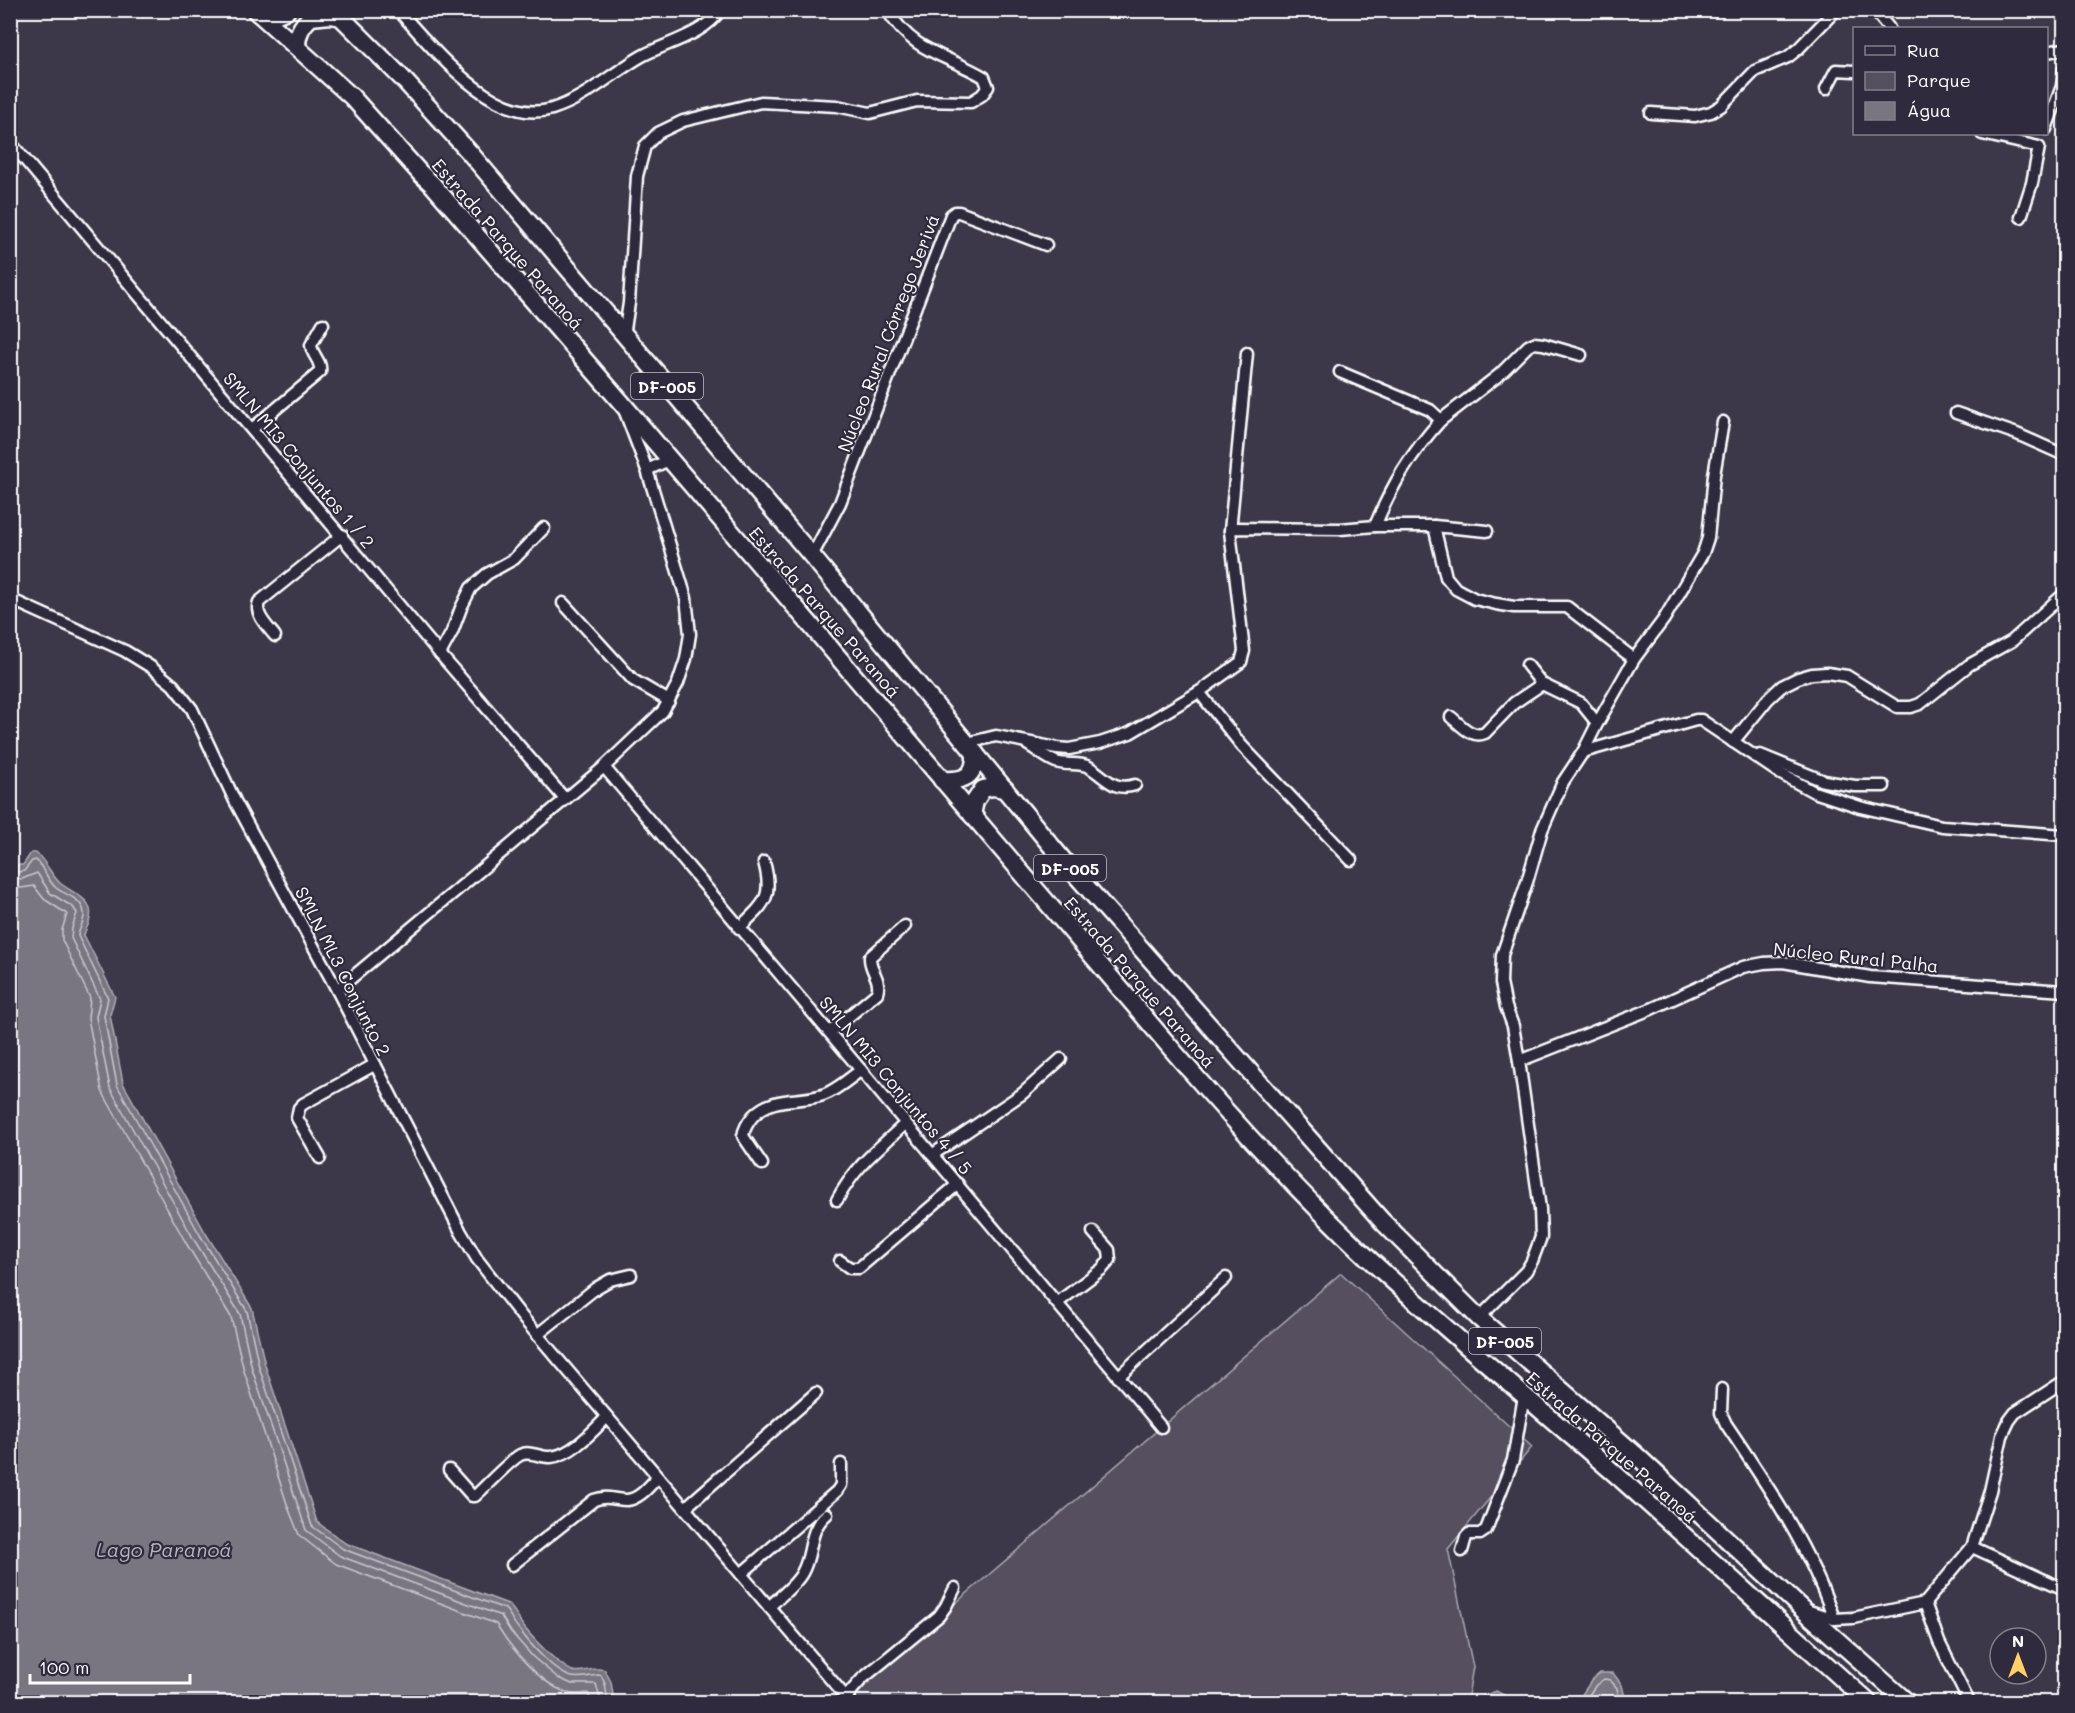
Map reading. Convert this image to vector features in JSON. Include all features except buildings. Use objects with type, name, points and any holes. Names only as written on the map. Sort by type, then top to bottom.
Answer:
[{"type":"main road","points":[[257,12],[277,14],[287,10]]},
{"type":"main road","name":"Estrada Parque Paranoá","points":[[257,12],[352,98],[432,184],[1233,1119],[1290,1181],[1382,1271],[1613,1472],[1868,1702]]},
{"type":"main road","points":[[297,47],[297,37],[302,26],[311,17],[338,14]]},
{"type":"main road","name":"Estrada Parque Paranoá","points":[[338,14],[440,119],[812,556],[1068,866],[1382,1221],[1479,1318],[1636,1455],[1802,1609],[1907,1702]]},
{"type":"main road","points":[[942,780],[960,780],[969,775],[974,769],[971,748]]},
{"type":"main road","points":[[972,815],[975,801],[983,789],[993,787],[1005,789]]},
{"type":"main road","points":[[1613,1472],[1630,1475],[1635,1472],[1638,1468],[1636,1455]]},
{"type":"street","points":[[398,10],[453,70],[492,98],[523,111],[550,110],[578,98],[644,55],[710,23],[720,10]]},
{"type":"street","points":[[624,336],[629,303],[637,177],[645,146],[658,133],[683,121],[761,102],[837,106],[870,113],[917,101],[971,102],[986,91],[988,87],[984,77],[915,43],[897,27],[887,10]]},
{"type":"street","points":[[1651,113],[1695,116],[1711,112],[1721,106],[1755,71],[1788,57],[1798,49],[1836,10]]},
{"type":"street","points":[[1874,10],[1888,27]]},
{"type":"street","points":[[2048,52],[2064,49]]},
{"type":"street","points":[[2048,125],[2062,86],[2064,69]]},
{"type":"street","points":[[1826,89],[1836,70],[1853,71]]},
{"type":"street","points":[[1986,135],[2039,147]]},
{"type":"street","points":[[2021,217],[2044,135]]},
{"type":"street","name":"SMLN MI3 Conjuntos 1 / 2","points":[[10,141],[440,654],[564,798]]},
{"type":"street","name":"Núcleo Rural Córrego Jerivá","points":[[812,556],[840,503],[951,215],[959,212],[1046,245]]},
{"type":"street","points":[[252,429],[320,372],[321,366],[311,345],[323,324]]},
{"type":"street","points":[[1375,526],[1401,471],[1423,440],[1441,420],[1499,375],[1528,346],[1543,344],[1581,355]]},
{"type":"street","points":[[971,748],[996,736],[1069,749],[1100,743],[1130,733],[1199,692],[1241,662],[1244,655],[1230,531],[1247,353]]},
{"type":"street","points":[[1340,372],[1430,410],[1441,420]]},
{"type":"street","points":[[337,990],[564,798],[604,767],[655,719],[669,701],[678,683],[686,659],[690,634],[686,598],[647,470],[620,401]]},
{"type":"street","points":[[1956,412],[2018,434],[2064,455]]},
{"type":"street","points":[[1479,1318],[1526,1271],[1532,1262],[1541,1237],[1540,1209],[1519,1061],[1513,1026],[1501,983],[1502,955],[1542,830],[1563,782],[1583,752],[1634,659],[1664,619],[1703,553],[1708,538],[1714,475],[1723,422]]},
{"type":"street","points":[[647,470],[669,460]]},
{"type":"street","points":[[1230,531],[1235,528],[1340,529],[1375,526],[1434,526],[1487,531]]},
{"type":"street","points":[[1434,526],[1446,577],[1456,589],[1475,599],[1514,607],[1567,607],[1634,659]]},
{"type":"street","points":[[440,654],[471,588],[487,574],[514,559],[544,528]]},
{"type":"street","points":[[275,636],[258,612],[259,602],[342,535]]},
{"type":"street","points":[[1733,742],[1768,699],[1782,686],[1812,674],[1827,673],[1847,676],[1897,707],[1904,708],[1920,704],[1969,665],[2012,641],[2064,594]]},
{"type":"street","name":"SMLN ML3 Conjunto 2","points":[[10,598],[125,651],[151,667],[174,686],[192,709],[235,801],[337,990],[374,1065],[477,1259],[537,1335],[848,1700]]},
{"type":"street","points":[[564,603],[633,680],[669,701]]},
{"type":"street","points":[[1527,665],[1542,684],[1581,703],[1597,723]]},
{"type":"street","points":[[1451,717],[1473,734],[1485,733],[1520,698],[1542,684]]},
{"type":"street","points":[[1199,692],[1242,746],[1351,860]]},
{"type":"street","points":[[1583,752],[1696,720],[1706,722],[1781,774],[1814,792],[1860,807],[1942,826],[2064,835]]},
{"type":"street","points":[[1023,741],[1058,763],[1089,767],[1119,788],[1135,785]]},
{"type":"street","points":[[1751,752],[1770,757],[1824,781],[1855,786],[1884,786]]},
{"type":"street","name":"SMLN MI3 Conjuntos 4 / 5","points":[[604,767],[830,1032],[1161,1427]]},
{"type":"street","points":[[739,928],[767,896],[769,882],[764,862]]},
{"type":"street","points":[[830,1032],[877,993],[879,982],[870,965],[870,957],[905,926]]},
{"type":"street","name":"Núcleo Rural Palha","points":[[1519,1061],[1651,1009],[1743,967],[1764,963],[1783,962],[1870,977],[2064,991]]},
{"type":"street","points":[[932,1155],[1022,1094],[1061,1059]]},
{"type":"street","points":[[320,1158],[297,1118],[299,1108],[374,1065]]},
{"type":"street","points":[[762,1164],[743,1136],[747,1124],[759,1111],[777,1101],[822,1095],[861,1070]]},
{"type":"street","points":[[837,1200],[848,1180],[862,1163],[905,1124]]},
{"type":"street","points":[[840,1261],[850,1268],[859,1268],[958,1184]]},
{"type":"street","points":[[1057,1304],[1102,1269],[1110,1260],[1109,1250],[1093,1232]]},
{"type":"street","points":[[537,1335],[596,1288],[610,1280],[631,1275]]},
{"type":"street","points":[[1118,1377],[1226,1278]]},
{"type":"street","points":[[1802,1609],[1834,1619],[1880,1614],[1925,1603],[1972,1547],[1990,1491],[2002,1436],[2009,1421],[2015,1413],[2064,1381]]},
{"type":"street","points":[[1722,1389],[1721,1413],[1726,1424],[1774,1496],[1809,1557],[1826,1594],[1834,1619]]},
{"type":"street","points":[[685,1508],[816,1393]]},
{"type":"street","points":[[1462,1551],[1469,1534],[1480,1534],[1486,1530],[1513,1461],[1524,1396]]},
{"type":"street","points":[[449,1470],[472,1496],[475,1496],[519,1455],[526,1453],[552,1457],[562,1455],[607,1417]]},
{"type":"street","points":[[741,1574],[837,1491],[841,1485],[841,1464]]},
{"type":"street","points":[[512,1565],[594,1500],[608,1497],[627,1500],[634,1498],[658,1477]]},
{"type":"street","points":[[769,1607],[804,1571],[814,1528],[827,1514]]},
{"type":"street","points":[[1972,1547],[2064,1588]]},
{"type":"street","points":[[848,1700],[862,1679],[939,1616],[955,1588]]},
{"type":"street","points":[[1925,1603],[1939,1642],[1969,1702]]},
{"type":"green space","points":[[1341,1273],[1532,1447],[1448,1549],[1473,1667],[1467,1702],[850,1702],[846,1697]]},
{"type":"water","name":"Lago Paranoá","points":[[31,853],[40,856],[57,880],[87,902],[90,908],[91,914],[84,935],[115,997],[110,1015],[123,1083],[205,1232],[252,1308],[265,1365],[317,1522],[345,1543],[508,1604],[531,1635],[567,1668],[577,1672],[605,1670],[611,1682],[614,1702],[11,1702],[10,861],[23,865]]},
{"type":"water","points":[[1600,1673],[1613,1673],[1622,1685],[1626,1702],[1577,1702],[1591,1681]]},
{"type":"water","points":[[1496,1691],[1517,1702],[1468,1702]]}]
